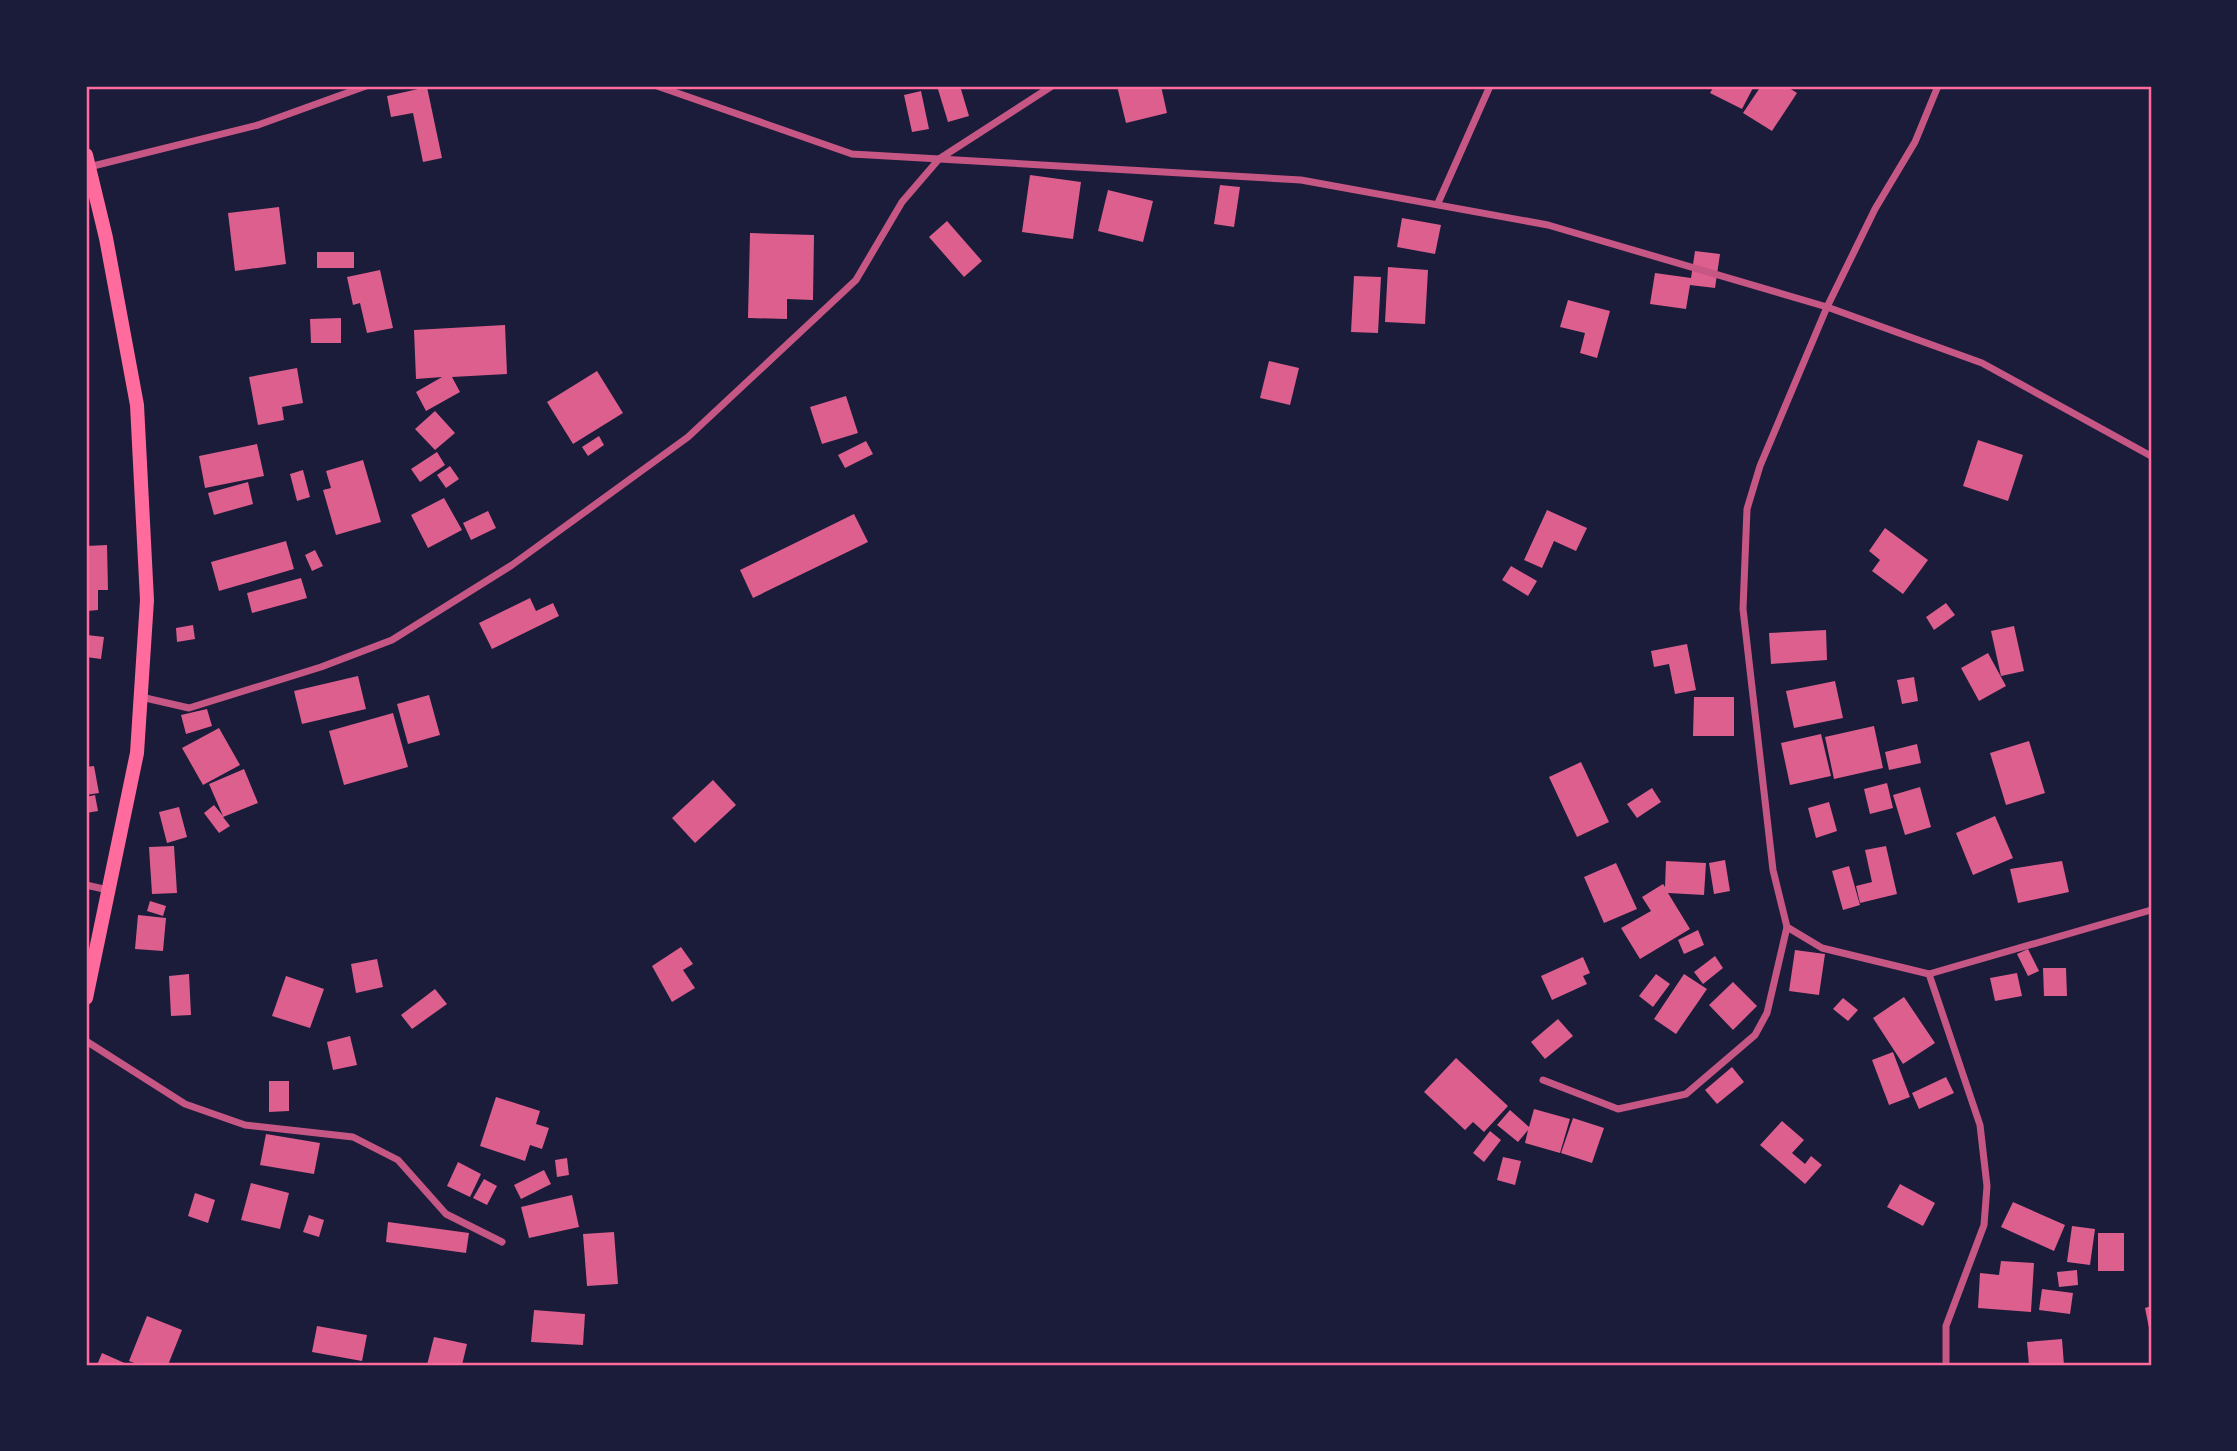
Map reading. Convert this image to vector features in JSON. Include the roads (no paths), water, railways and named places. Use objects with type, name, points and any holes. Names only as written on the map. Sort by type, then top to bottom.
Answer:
[{"type":"main road","points":[[86,998],[137,753],[147,600],[137,405],[106,238],[87,161]]},
{"type":"street","points":[[87,161],[258,125],[366,86]]},
{"type":"street","points":[[657,86],[852,154],[1301,180],[1548,225],[1827,307],[1982,363],[2151,456]]},
{"type":"street","points":[[140,697],[189,709],[321,667],[392,640],[512,565],[688,437],[856,280],[902,202],[939,159],[1052,86]]},
{"type":"street","points":[[1438,203],[1490,86]]},
{"type":"street","points":[[1543,1080],[1618,1109],[1686,1094],[1755,1035],[1767,1013],[1787,927],[1772,857],[1743,609],[1747,509],[1760,466],[1827,307],[1875,209],[1915,142],[1938,86]]},
{"type":"street","points":[[86,885],[108,890]]},
{"type":"street","points":[[1787,927],[1822,948],[1929,974],[2151,910]]},
{"type":"street","points":[[1929,974],[1979,1125],[1987,1186],[1984,1225],[1946,1326],[1946,1365]]},
{"type":"street","points":[[86,1041],[185,1104],[245,1125],[353,1137],[398,1160],[446,1214],[502,1242]]}]
